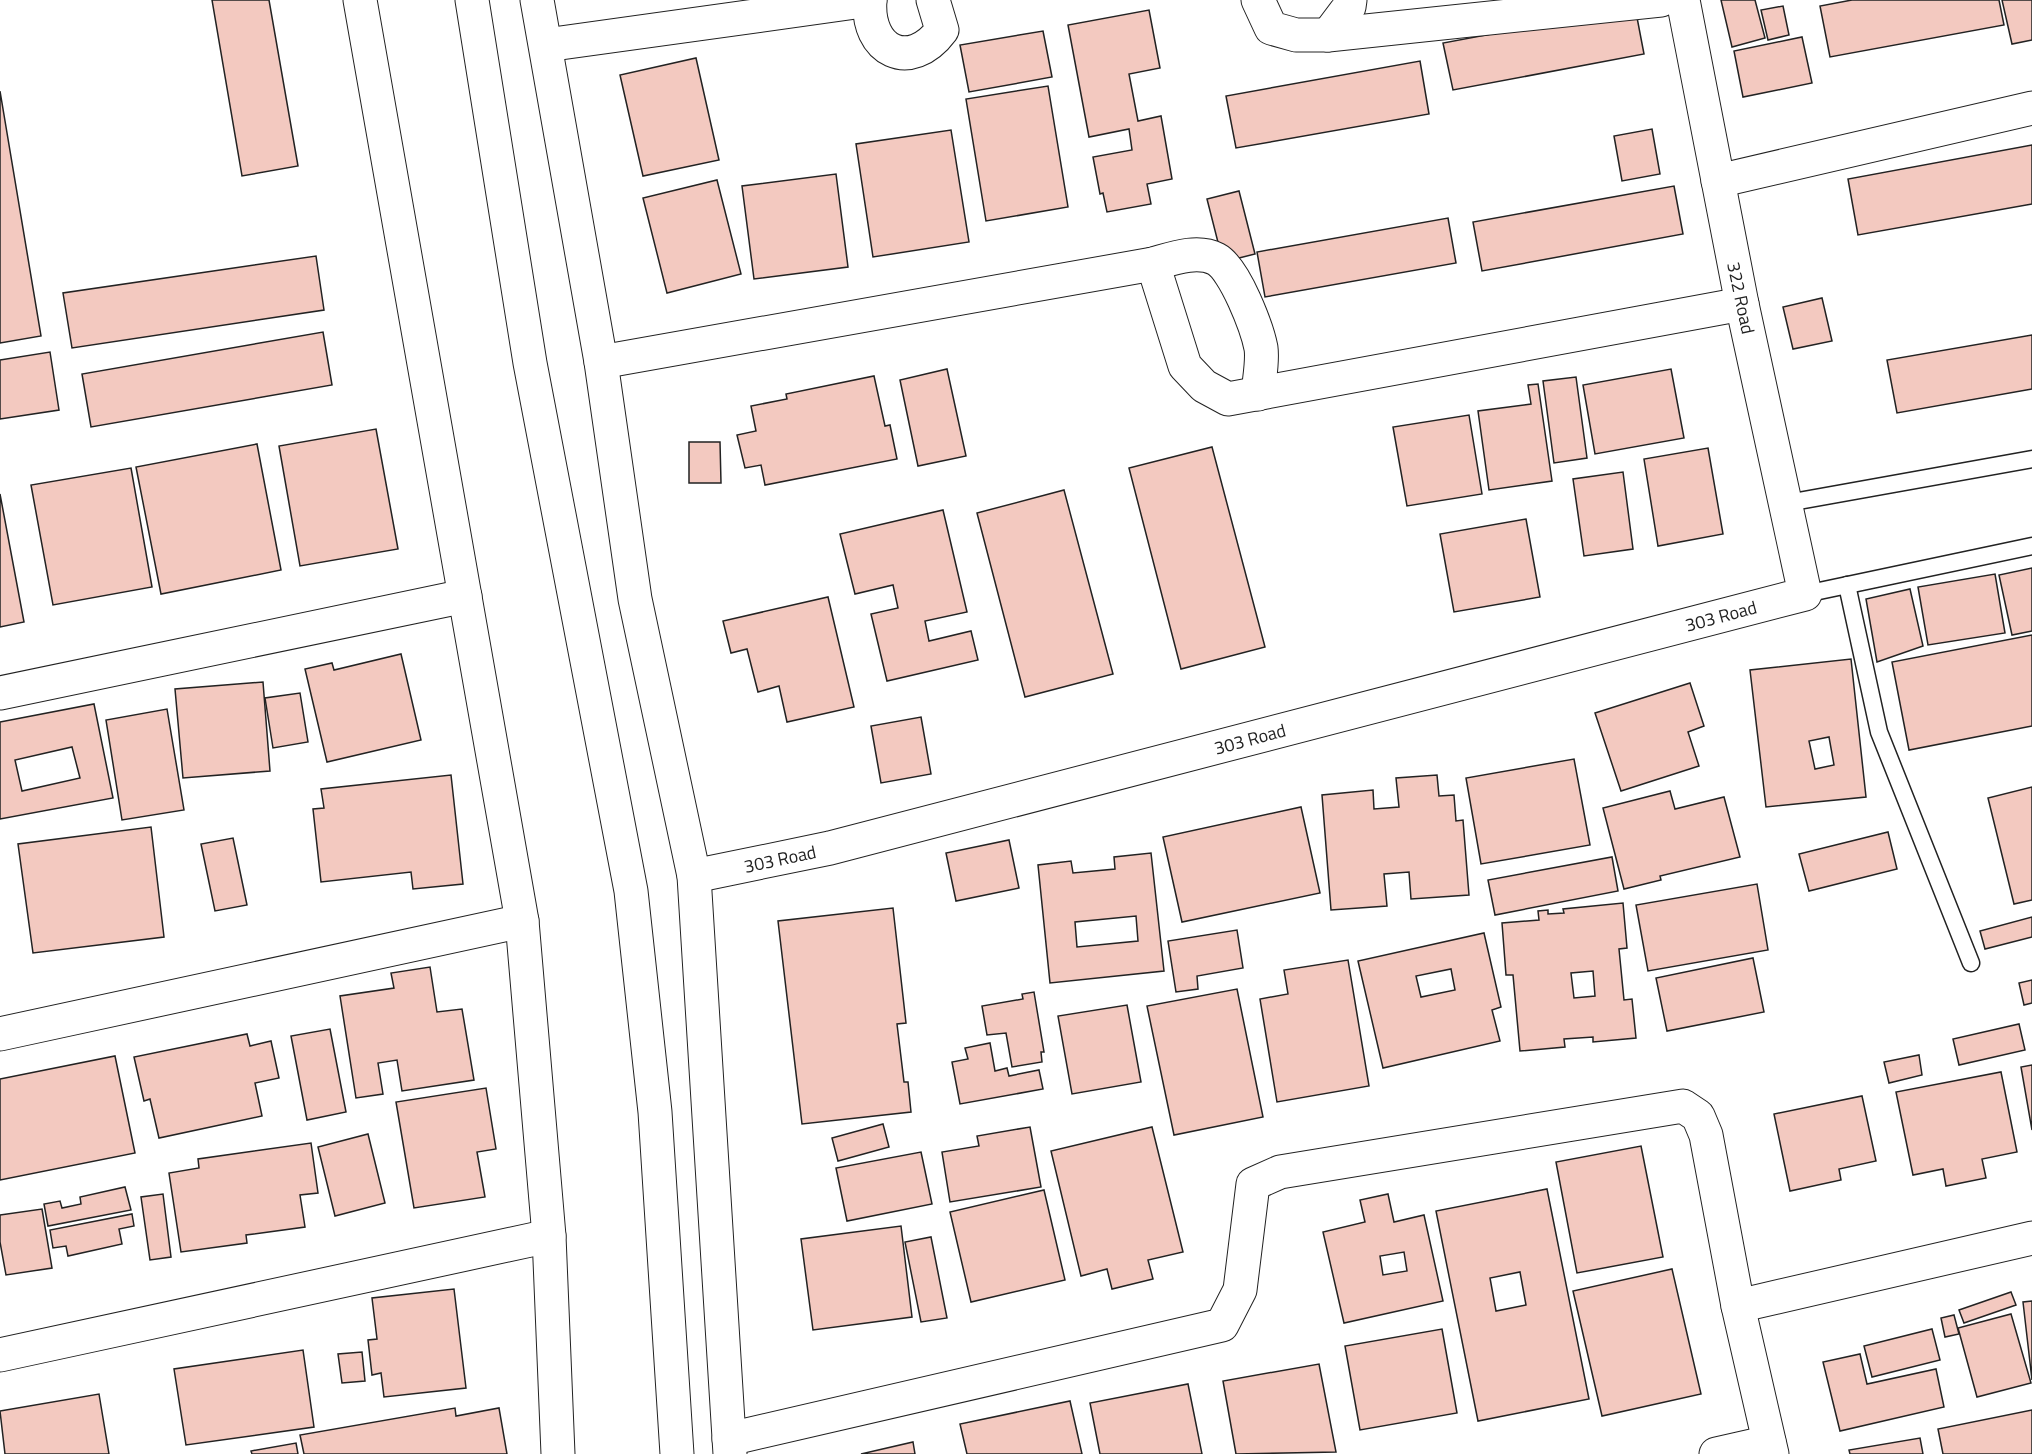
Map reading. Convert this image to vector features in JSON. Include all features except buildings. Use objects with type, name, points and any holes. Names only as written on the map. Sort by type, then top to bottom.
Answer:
[{"type":"street","points":[[360,0],[522,921],[549,1236],[558,1454]]},
{"type":"street","points":[[472,0],[530,363],[631,891],[655,1112],[677,1454]]},
{"type":"street","points":[[537,0],[601,362],[635,599],[694,876],[730,1447],[1222,1324],[1240,1290],[1253,1184],[1280,1172],[1683,1106],[1698,1116],[1706,1135],[1738,1306],[1770,1448],[1716,1454]]},
{"type":"street","points":[[546,45],[870,0],[869,17],[875,35],[885,48],[901,53],[916,52],[933,43],[942,30],[933,0]]},
{"type":"street","points":[[1258,0],[1271,28],[1296,35],[1328,35],[1661,0]]},
{"type":"street","points":[[1328,35],[1349,7],[1350,0]]},
{"type":"street","name":"322 Road","points":[[1683,0],[1742,304],[1805,594]]},
{"type":"street","points":[[1718,181],[2032,108]]},
{"type":"street","points":[[601,362],[1153,264],[1184,255],[1216,259],[1235,281],[1261,349],[1257,394]]},
{"type":"street","points":[[1153,264],[1185,366],[1204,386],[1228,399],[1742,304]]},
{"type":"street","name":"303 Road","points":[[694,876],[830,848],[1805,594]]},
{"type":"street","points":[[0,693],[465,596]]},
{"type":"street","points":[[0,1034],[522,921]]},
{"type":"street","points":[[0,1355],[549,1236]]},
{"type":"street","points":[[1738,1306],[2032,1238]]},
{"type":"lane","points":[[1787,503],[2032,459]]},
{"type":"lane","points":[[1805,594],[2032,546]]},
{"type":"lane","points":[[1847,585],[1879,732],[1971,963]]}]
